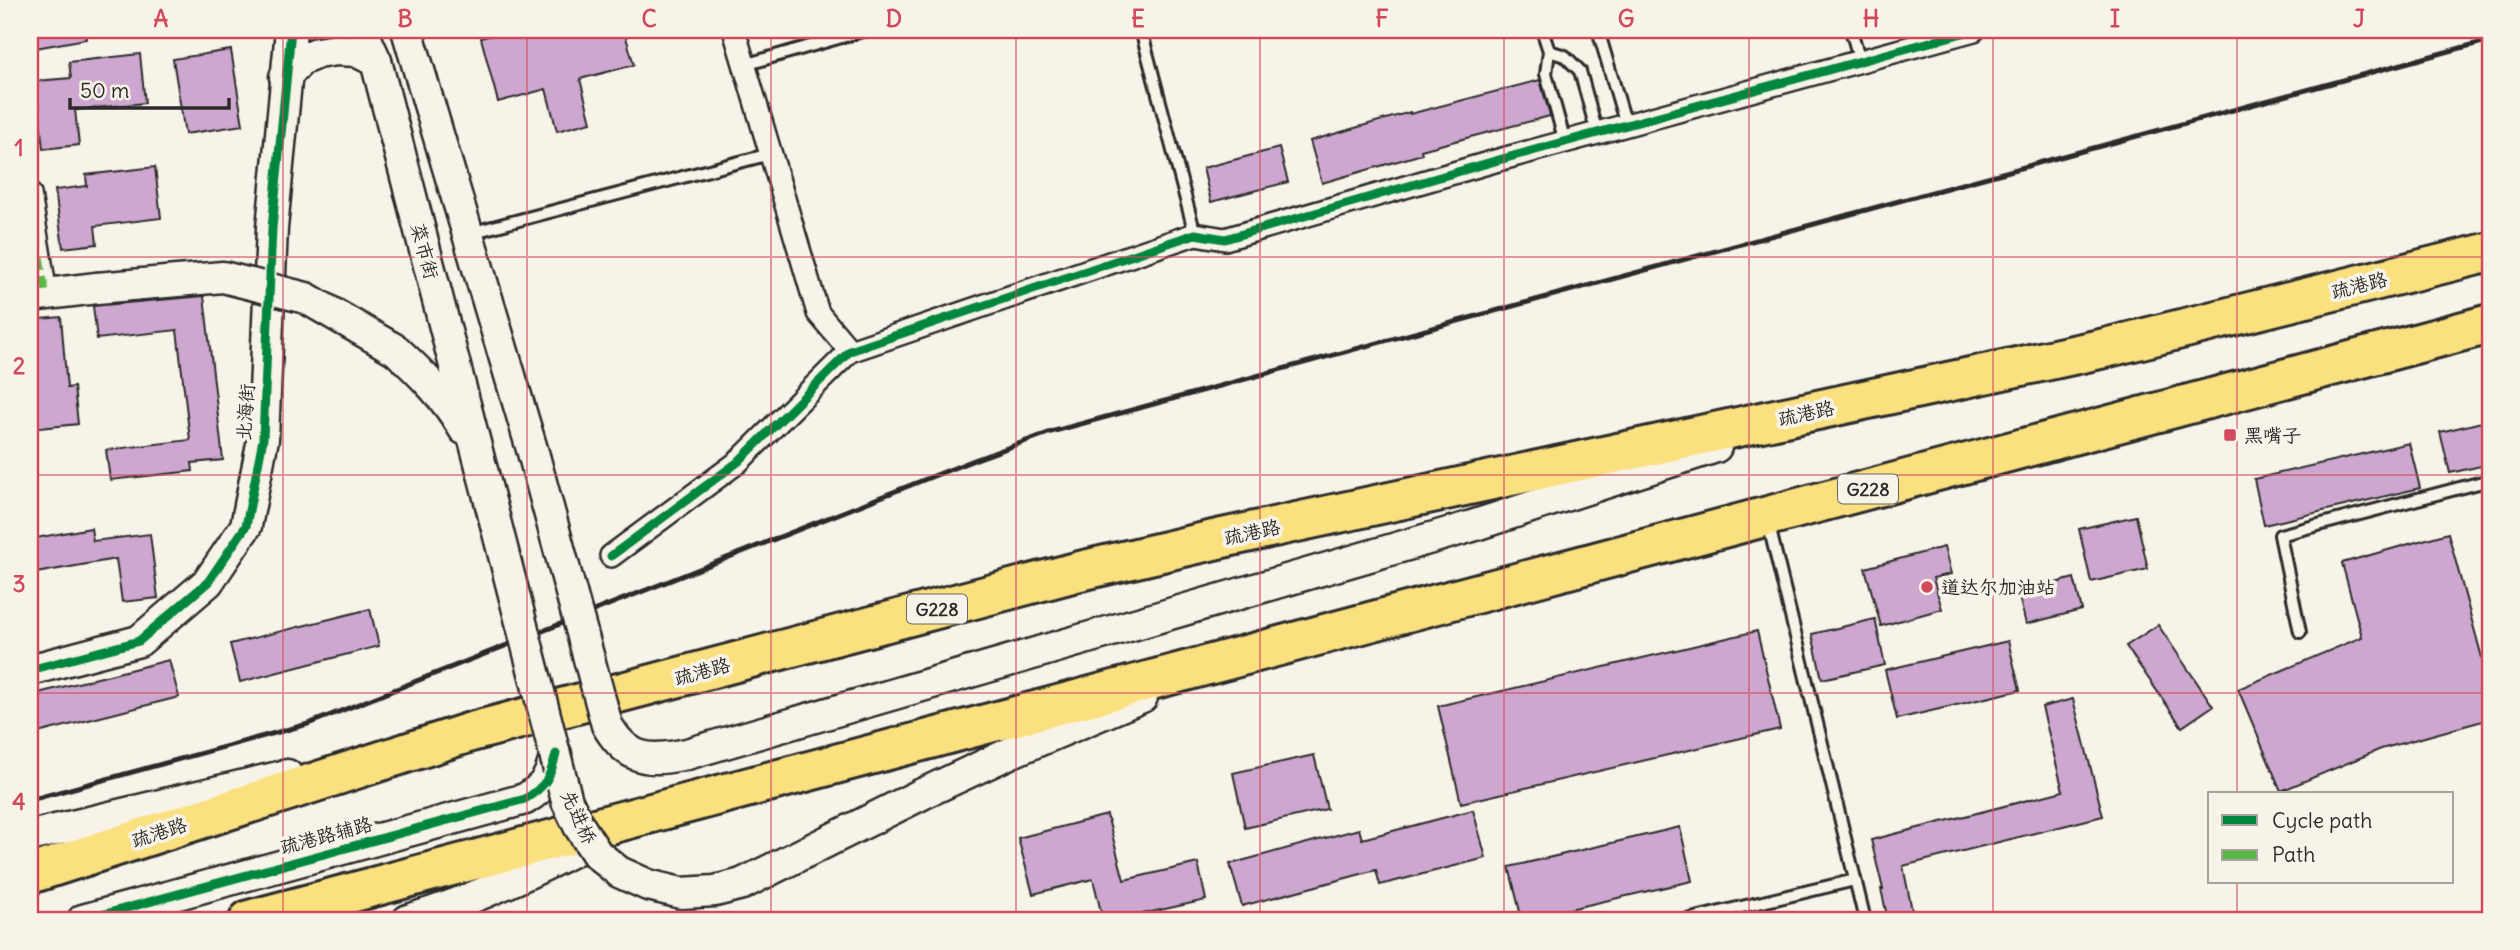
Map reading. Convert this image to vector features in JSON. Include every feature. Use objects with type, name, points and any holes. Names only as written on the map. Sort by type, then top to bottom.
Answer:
[{"type":"highway","name":"疏港路","points":[[30,874],[471,732],[1080,571],[2105,348],[2490,252]]},
{"type":"highway","name":"G228","points":[[248,920],[2490,324]]},
{"type":"main road","name":"北海街","points":[[30,670],[139,641],[208,582],[246,526],[263,439],[272,228],[291,30]]},
{"type":"main road","name":"菜市街","points":[[362,30],[376,61],[480,462]]},
{"type":"main road","points":[[407,30],[534,456],[607,725],[615,739],[629,752],[646,759],[687,754],[1469,527],[1860,401]]},
{"type":"main road","points":[[285,78],[301,60],[317,53],[356,51],[376,61]]},
{"type":"main road","points":[[38,295],[223,277],[306,298],[396,350],[453,410],[480,462]]},
{"type":"main road","name":"先进桥","points":[[480,462],[567,801],[597,854],[619,872],[648,885],[681,892],[715,891],[742,884],[1012,752],[1245,655]]},
{"type":"main road","points":[[30,836],[471,732]]},
{"type":"main road","name":"疏港路辅路","points":[[82,920],[525,799],[542,788],[551,773],[556,754]]},
{"type":"main road","points":[[408,920],[469,900],[524,876],[643,815]]},
{"type":"street","points":[[733,30],[818,313],[850,352]]},
{"type":"street","points":[[611,556],[738,461],[850,352],[1195,233],[1225,239],[1597,133],[1974,30]]},
{"type":"street","points":[[30,194],[38,295]]},
{"type":"lane","points":[[744,65],[866,30]]},
{"type":"lane","points":[[1141,30],[1195,233]]},
{"type":"lane","points":[[1542,30],[1549,51],[1546,74],[1565,142]]},
{"type":"lane","points":[[1598,30],[1626,125]]},
{"type":"lane","points":[[1851,30],[1860,61]]},
{"type":"lane","points":[[1549,51],[1565,56],[1580,71],[1597,133]]},
{"type":"lane","points":[[467,233],[770,154]]},
{"type":"lane","points":[[2300,632],[2280,535],[2490,481]]},
{"type":"lane","points":[[1766,516],[1865,920]]},
{"type":"lane","points":[[1687,920],[1855,880]]},
{"type":"building","points":[[30,30],[85,30],[86,39],[30,49]]},
{"type":"building","points":[[510,30],[624,30],[634,65],[580,79],[591,122],[557,131],[546,89],[498,102],[481,38]]},
{"type":"building","points":[[231,50],[243,125],[185,134],[173,59]]},
{"type":"building","points":[[140,54],[145,103],[75,110],[79,145],[43,149],[36,81],[71,78],[69,62]]},
{"type":"building","points":[[1540,80],[1550,116],[1421,150],[1422,154],[1322,183],[1310,141],[1410,112]]},
{"type":"building","points":[[1279,148],[1288,182],[1211,202],[1203,168]]},
{"type":"building","points":[[155,167],[161,218],[95,226],[97,244],[63,248],[55,190],[87,186],[86,175]]},
{"type":"building","points":[[204,296],[223,460],[192,463],[193,471],[110,480],[106,450],[190,440],[177,330],[97,339],[93,306]]},
{"type":"building","points":[[61,317],[67,388],[74,387],[78,424],[30,429],[30,320]]},
{"type":"building","points":[[2490,420],[2490,464],[2450,473],[2440,432]]},
{"type":"building","points":[[2409,443],[2420,488],[2264,525],[2254,479]]},
{"type":"building","points":[[2136,516],[2148,569],[2091,582],[2079,529]]},
{"type":"building","points":[[91,528],[93,541],[150,534],[158,598],[122,602],[116,559],[30,574],[30,539]]},
{"type":"building","points":[[2448,533],[2490,687],[2490,719],[2381,749],[2281,791],[2238,689],[2362,637],[2342,563]]},
{"type":"building","points":[[1944,547],[1951,574],[1933,578],[1942,609],[1881,626],[1865,568]]},
{"type":"building","points":[[2074,578],[2082,610],[2026,624],[2018,593]]},
{"type":"building","points":[[370,609],[379,646],[240,682],[230,644]]},
{"type":"building","points":[[1875,619],[1885,665],[1822,679],[1812,634]]},
{"type":"building","points":[[2158,625],[2213,706],[2182,727],[2126,646]]},
{"type":"building","points":[[1757,631],[1780,729],[1461,803],[1438,706]]},
{"type":"building","points":[[2008,641],[2020,690],[1897,719],[1885,670]]},
{"type":"building","points":[[169,660],[179,697],[30,735],[30,695]]},
{"type":"building","points":[[2073,699],[2103,816],[1903,866],[1914,920],[1888,920],[1871,840],[2063,791],[2042,707]]},
{"type":"building","points":[[1314,755],[1327,809],[1245,828],[1233,773]]},
{"type":"building","points":[[1473,810],[1486,858],[1380,885],[1376,870],[1242,906],[1230,864],[1359,829],[1362,839]]},
{"type":"building","points":[[1107,815],[1124,880],[1198,863],[1206,900],[1115,920],[1103,920],[1093,879],[1033,894],[1018,838]]},
{"type":"building","points":[[1680,827],[1692,881],[1522,920],[1509,867]]},
{"type":"railway","points":[[30,800],[308,724],[974,460],[1051,432],[2490,40]]},
{"type":"marked path","points":[[30,194],[46,294]]},
{"type":"cycle path","points":[[30,670],[139,641],[208,582],[246,526],[263,439],[272,228],[291,30]]},
{"type":"cycle path","points":[[611,556],[738,462],[850,351],[1195,234],[1225,239],[1495,161],[1974,30]]},
{"type":"cycle path","points":[[83,920],[525,799],[546,781],[556,754]]},
{"type":"place","name":"黑嘴子","points":[[2230,435]]},
{"type":"place","name":"道达尔加油站","points":[[1927,587]]}]
